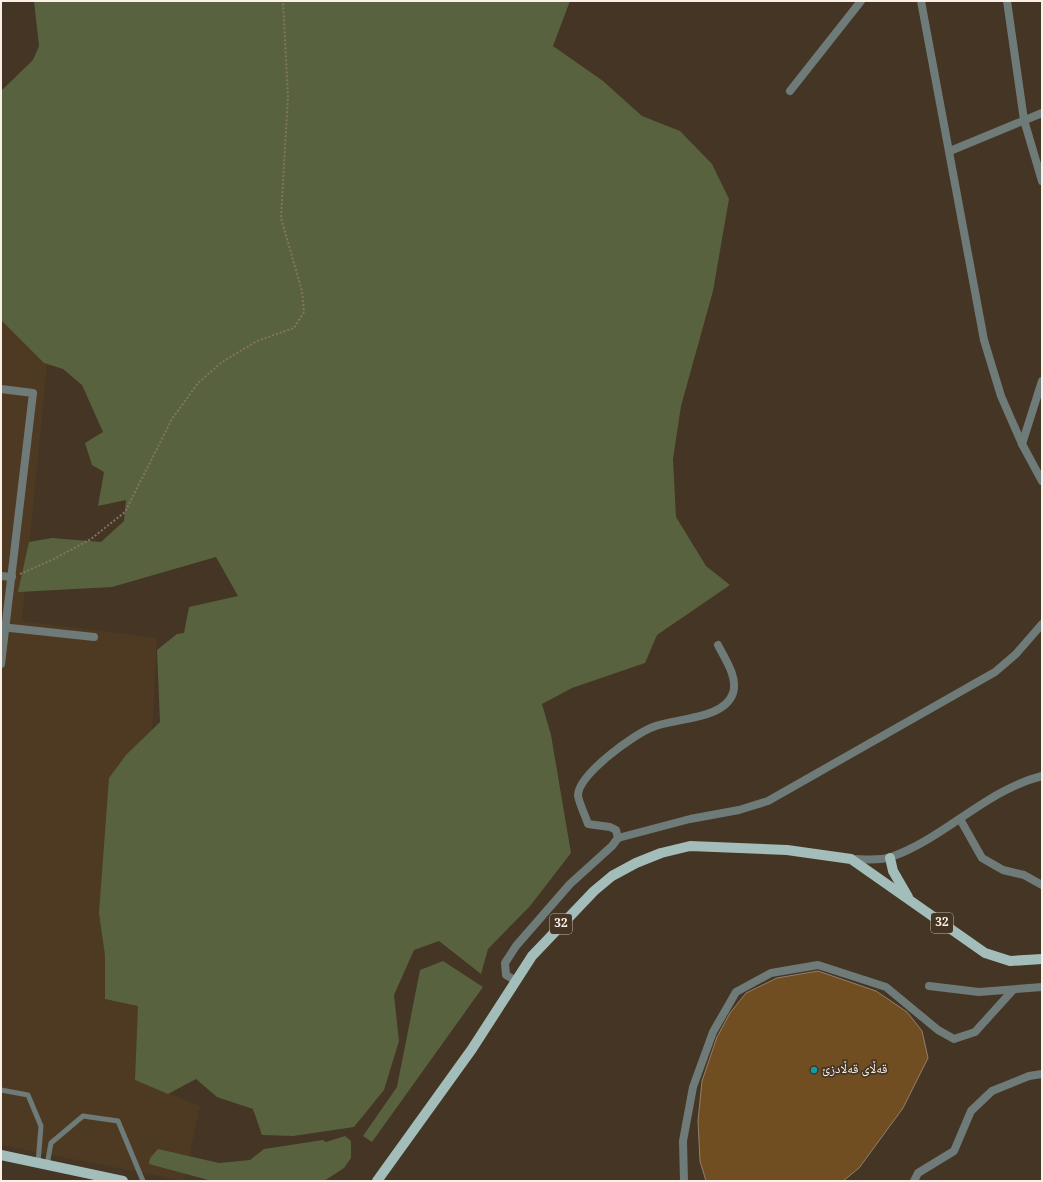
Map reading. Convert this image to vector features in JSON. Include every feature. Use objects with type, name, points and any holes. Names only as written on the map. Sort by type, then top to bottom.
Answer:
[{"type":"main road","name":"32","points":[[377,1181],[472,1049],[532,956],[594,890],[612,876],[636,863],[661,853],[690,846],[787,850],[851,859],[985,953],[1010,961],[1042,959]]},
{"type":"main road","points":[[890,858],[893,871],[911,901]]},
{"type":"main road","points":[[1,1155],[123,1181]]},
{"type":"street","points":[[790,91],[861,1]]},
{"type":"street","points":[[921,1],[984,340],[1001,396],[1022,444],[1042,480]]},
{"type":"street","points":[[1007,1],[1024,120],[1042,181]]},
{"type":"street","points":[[950,151],[1042,113]]},
{"type":"street","points":[[1022,444],[1042,381]]},
{"type":"street","points":[[1,389],[33,393],[12,577],[3,627],[1,664]]},
{"type":"street","points":[[1,576],[12,577]]},
{"type":"street","points":[[516,981],[506,975],[505,963],[516,946],[570,884],[612,846],[618,838],[690,819],[739,810],[768,801],[994,672],[1016,654],[1042,624]]},
{"type":"street","points":[[3,627],[94,637]]},
{"type":"street","points":[[618,838],[616,830],[610,827],[588,824],[578,795],[584,780],[608,756],[652,727],[707,714],[728,703],[734,692],[734,678],[718,645]]},
{"type":"street","points":[[851,859],[890,858],[935,835],[996,795],[1020,783],[1042,776]]},
{"type":"street","points":[[960,819],[982,858],[1003,870],[1024,875],[1042,885]]},
{"type":"street","points":[[684,1181],[683,1141],[693,1087],[713,1032],[736,992],[771,973],[818,964],[886,987],[938,1030],[954,1039],[975,1032],[1013,990]]},
{"type":"street","points":[[929,986],[979,992],[1042,987]]},
{"type":"street","points":[[914,1181],[918,1173],[954,1151],[971,1111],[992,1091],[1029,1076],[1042,1074]]},
{"type":"lane","points":[[1,1090],[28,1095],[41,1126],[42,1164]]},
{"type":"lane","points":[[42,1164],[51,1143],[83,1116],[118,1121],[143,1181]]},
{"type":"path","points":[[12,577],[52,560],[91,539],[125,512],[172,419],[198,383],[222,362],[258,341],[294,328],[304,312],[302,291],[281,218],[288,96],[283,1]]},
{"type":"shaded area","points":[[1,320],[47,365],[22,621],[157,638],[135,1080],[200,1106],[184,1181],[1,1145]]},
{"type":"green space","points":[[34,1],[570,1],[553,46],[603,81],[642,116],[680,131],[712,164],[729,199],[713,291],[681,406],[673,459],[676,517],[706,566],[730,585],[657,635],[645,663],[572,688],[542,704],[551,735],[571,853],[530,906],[488,949],[481,974],[439,941],[414,950],[394,995],[399,1041],[384,1090],[354,1127],[293,1136],[262,1135],[253,1109],[217,1097],[196,1079],[168,1094],[135,1080],[138,1006],[105,999],[105,955],[99,913],[109,778],[126,755],[160,722],[157,650],[177,634],[184,633],[189,607],[238,596],[216,557],[112,587],[18,592],[29,542],[52,538],[101,542],[124,521],[126,500],[98,506],[104,472],[92,465],[85,443],[103,432],[82,385],[63,369],[44,363],[1,320],[1,91],[33,60],[39,46]]},
{"type":"green space","points":[[443,961],[483,987],[372,1142],[363,1136],[397,1087],[420,970]]},
{"type":"green space","points":[[345,1136],[351,1141],[351,1158],[344,1168],[324,1181],[212,1181],[149,1164],[150,1158],[158,1149],[219,1163],[250,1160],[264,1149],[323,1140],[326,1142]]},
{"type":"building","name":"قەڵای قەڵادزێ","points":[[818,971],[876,991],[907,1012],[922,1031],[928,1058],[903,1108],[859,1168],[843,1181],[706,1181],[700,1161],[698,1121],[702,1081],[717,1037],[730,1013],[746,993],[777,978]]},
{"type":"place","name":"قەڵای قەڵادزێ","points":[[814,1070]]}]
